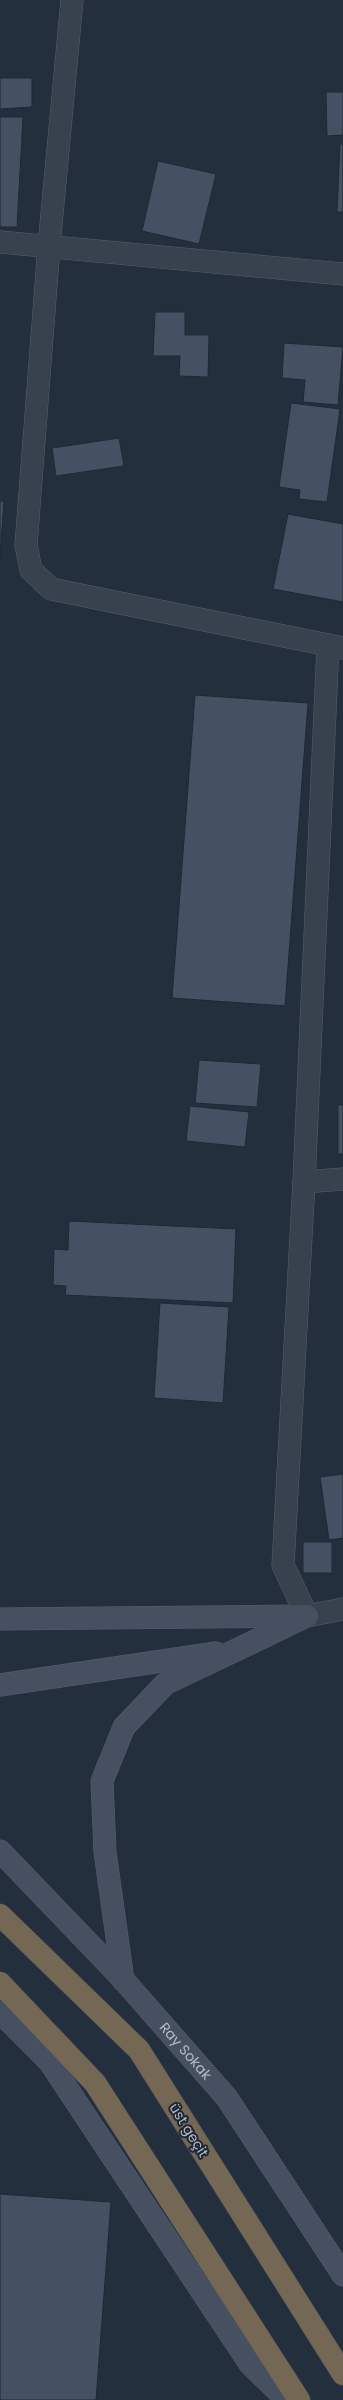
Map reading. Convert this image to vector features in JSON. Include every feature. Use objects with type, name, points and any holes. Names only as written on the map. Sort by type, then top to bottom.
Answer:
[{"type":"highway","name":"üst geçit","points":[[0,1915],[139,2050],[343,2374]]},
{"type":"highway","points":[[0,1983],[95,2083],[299,2400]]},
{"type":"street","points":[[72,0],[49,246],[26,545],[31,570],[51,590],[335,647],[283,1565],[307,1616]]},
{"type":"street","points":[[0,242],[343,274]]},
{"type":"street","points":[[304,1182],[343,1179]]},
{"type":"street","points":[[0,1619],[307,1616],[343,1609]]},
{"type":"street","points":[[123,1980],[105,1852],[102,1781],[124,1727],[165,1684],[307,1616]]},
{"type":"street","points":[[0,1686],[235,1650]]},
{"type":"street","name":"Ray Sokak","points":[[0,1851],[123,1980],[227,2098],[343,2275]]},
{"type":"street","points":[[0,2012],[49,2061],[250,2364],[287,2400]]},
{"type":"building","points":[[0,78],[32,78],[32,107],[0,109]]},
{"type":"building","points":[[326,92],[343,92],[343,135],[327,136]]},
{"type":"building","points":[[0,117],[23,117],[17,227],[0,227]]},
{"type":"building","points":[[340,144],[343,144],[343,212],[337,212]]},
{"type":"building","points":[[158,161],[216,174],[199,244],[142,231]]},
{"type":"building","points":[[155,312],[185,312],[185,335],[209,335],[208,377],[179,376],[180,356],[153,356]]},
{"type":"building","points":[[284,343],[343,347],[338,405],[303,402],[305,380],[282,378]]},
{"type":"building","points":[[291,403],[340,409],[327,502],[299,499],[300,490],[279,487]]},
{"type":"building","points":[[119,438],[124,466],[56,476],[52,448]]},
{"type":"building","points":[[0,501],[4,501],[0,556]]},
{"type":"building","points":[[288,514],[343,524],[343,602],[273,589]]},
{"type":"building","points":[[195,695],[308,703],[285,1006],[172,998]]},
{"type":"building","points":[[199,1060],[261,1064],[257,1107],[195,1103]]},
{"type":"building","points":[[338,1105],[343,1105],[343,1154],[338,1154]]},
{"type":"building","points":[[190,1106],[249,1112],[245,1147],[186,1141]]},
{"type":"building","points":[[69,1221],[236,1229],[233,1303],[65,1295],[66,1286],[53,1285],[54,1249],[68,1250]]},
{"type":"building","points":[[160,1303],[229,1307],[223,1403],[154,1398]]},
{"type":"building","points":[[343,1474],[343,1538],[329,1540],[320,1477]]},
{"type":"building","points":[[303,1542],[332,1542],[332,1573],[303,1573]]},
{"type":"building","points":[[0,2194],[111,2202],[96,2400],[0,2400]]}]
